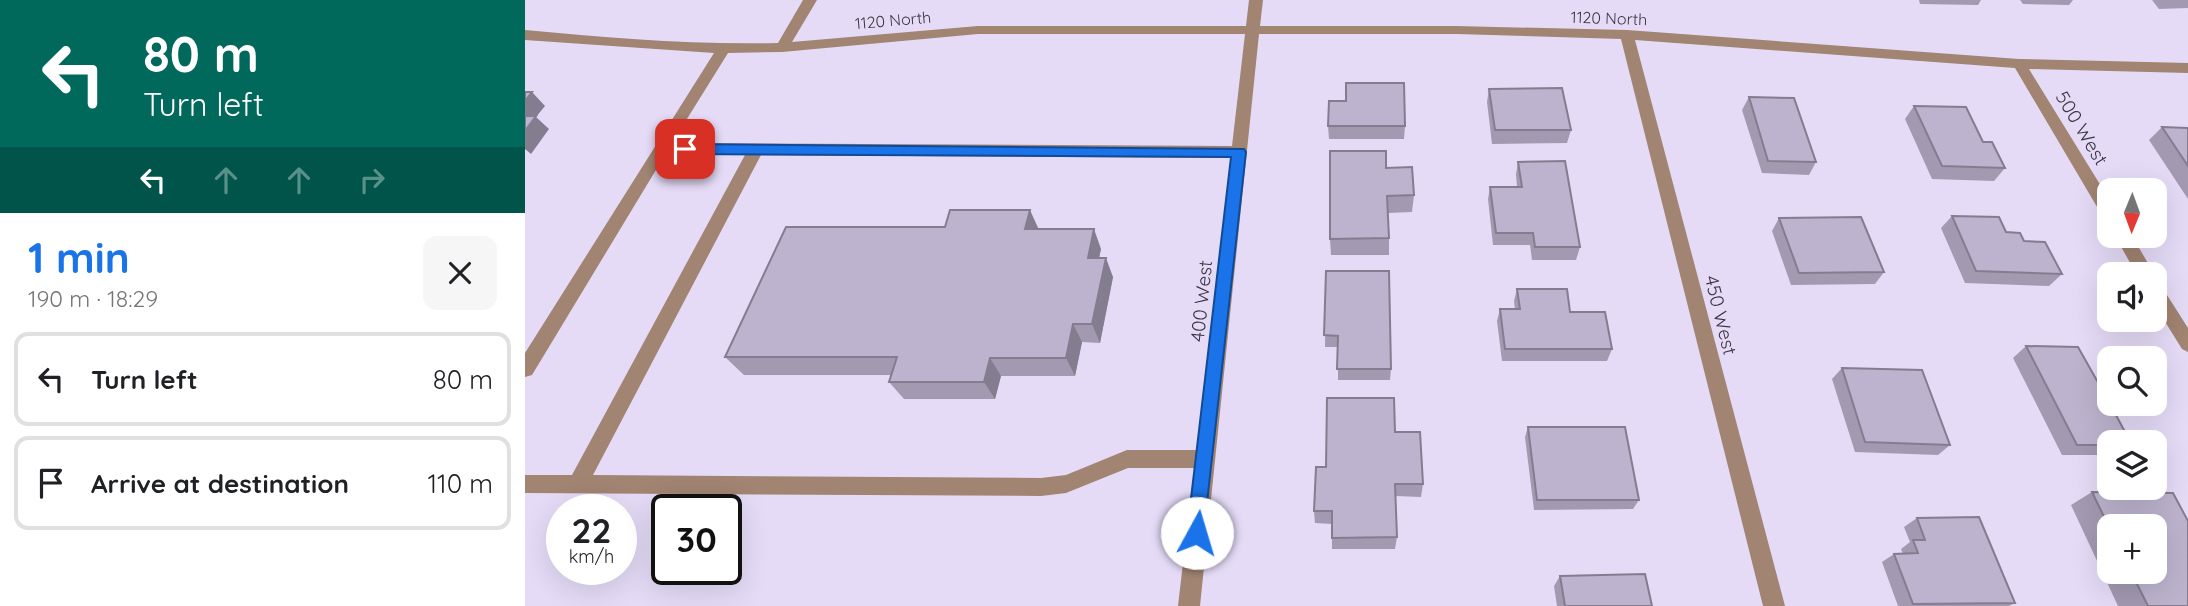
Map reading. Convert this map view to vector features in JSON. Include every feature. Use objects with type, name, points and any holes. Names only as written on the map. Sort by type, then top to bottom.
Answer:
[{"type":"street","points":[[782,47],[810,0]]},
{"type":"street","name":"400 West","points":[[1189,606],[1256,0]]},
{"type":"street","name":"1120 North","points":[[525,34],[650,46],[724,49],[782,47],[978,30],[1252,29],[1627,35],[2019,64],[2188,68]]},
{"type":"street","name":"450 West","points":[[1627,35],[1774,606]]},
{"type":"street","points":[[525,369],[724,49]]},
{"type":"street","name":"500 West","points":[[2019,64],[2097,194]]},
{"type":"street","points":[[661,149],[1239,152]]},
{"type":"street","points":[[578,484],[756,149]]},
{"type":"street","points":[[2167,310],[2188,344]]},
{"type":"street","points":[[525,484],[1041,487],[1066,484],[1127,459],[1205,459]]},
{"type":"building","points":[[1346,83],[1404,83],[1405,126],[1328,126],[1329,101],[1346,101]]},
{"type":"building","points":[[1562,88],[1571,130],[1495,130],[1489,89]]},
{"type":"building","points":[[525,92],[532,92],[525,101]]},
{"type":"building","points":[[1749,97],[1794,98],[1816,162],[1768,161]]},
{"type":"building","points":[[1914,106],[1966,107],[1983,142],[1992,142],[2005,168],[1942,166]]},
{"type":"building","points":[[525,116],[536,116],[525,131]]},
{"type":"building","points":[[2162,127],[2188,128],[2188,166]]},
{"type":"building","points":[[1330,151],[1386,151],[1386,168],[1412,167],[1414,195],[1387,196],[1389,238],[1330,239]]},
{"type":"building","points":[[1565,161],[1580,247],[1535,247],[1533,233],[1496,233],[1490,187],[1522,187],[1518,162]]},
{"type":"building","points":[[950,210],[1030,210],[1025,229],[1094,229],[1088,258],[1106,258],[1092,324],[1073,324],[1066,358],[990,358],[984,382],[889,382],[897,357],[725,357],[786,227],[945,227]]},
{"type":"building","points":[[1952,216],[1999,217],[2006,232],[2020,233],[2024,241],[2045,242],[2062,274],[1976,271]]},
{"type":"building","points":[[1861,217],[1884,272],[1799,273],[1779,218]]},
{"type":"building","points":[[1326,271],[1389,271],[1391,369],[1337,369],[1338,336],[1324,335]]},
{"type":"building","points":[[1517,289],[1567,289],[1570,312],[1605,312],[1612,349],[1505,349],[1500,309],[1520,309]]},
{"type":"building","points":[[2026,346],[2078,347],[2097,381],[2097,416],[2116,416],[2124,430],[2097,430],[2097,445],[2077,445]]},
{"type":"building","points":[[1842,368],[1922,370],[1950,445],[1865,442]]},
{"type":"building","points":[[1327,398],[1394,398],[1395,432],[1420,432],[1423,484],[1395,484],[1397,537],[1332,538],[1332,511],[1314,511],[1316,467],[1326,467]]},
{"type":"building","points":[[1528,427],[1625,427],[1639,500],[1537,500]]},
{"type":"building","points":[[2092,492],[2097,492],[2097,500],[2167,500],[2167,493],[2173,493],[2188,521],[2188,606],[2148,606],[2137,584],[2167,584],[2167,514],[2103,514]]},
{"type":"building","points":[[1979,517],[2015,603],[1913,604],[1894,554],[1918,553],[1913,540],[1925,540],[1917,518]]},
{"type":"building","points":[[1645,574],[1652,606],[1565,606],[1560,576]]},
{"type":"route","points":[[685,149],[1239,152],[1197,533]]}]
